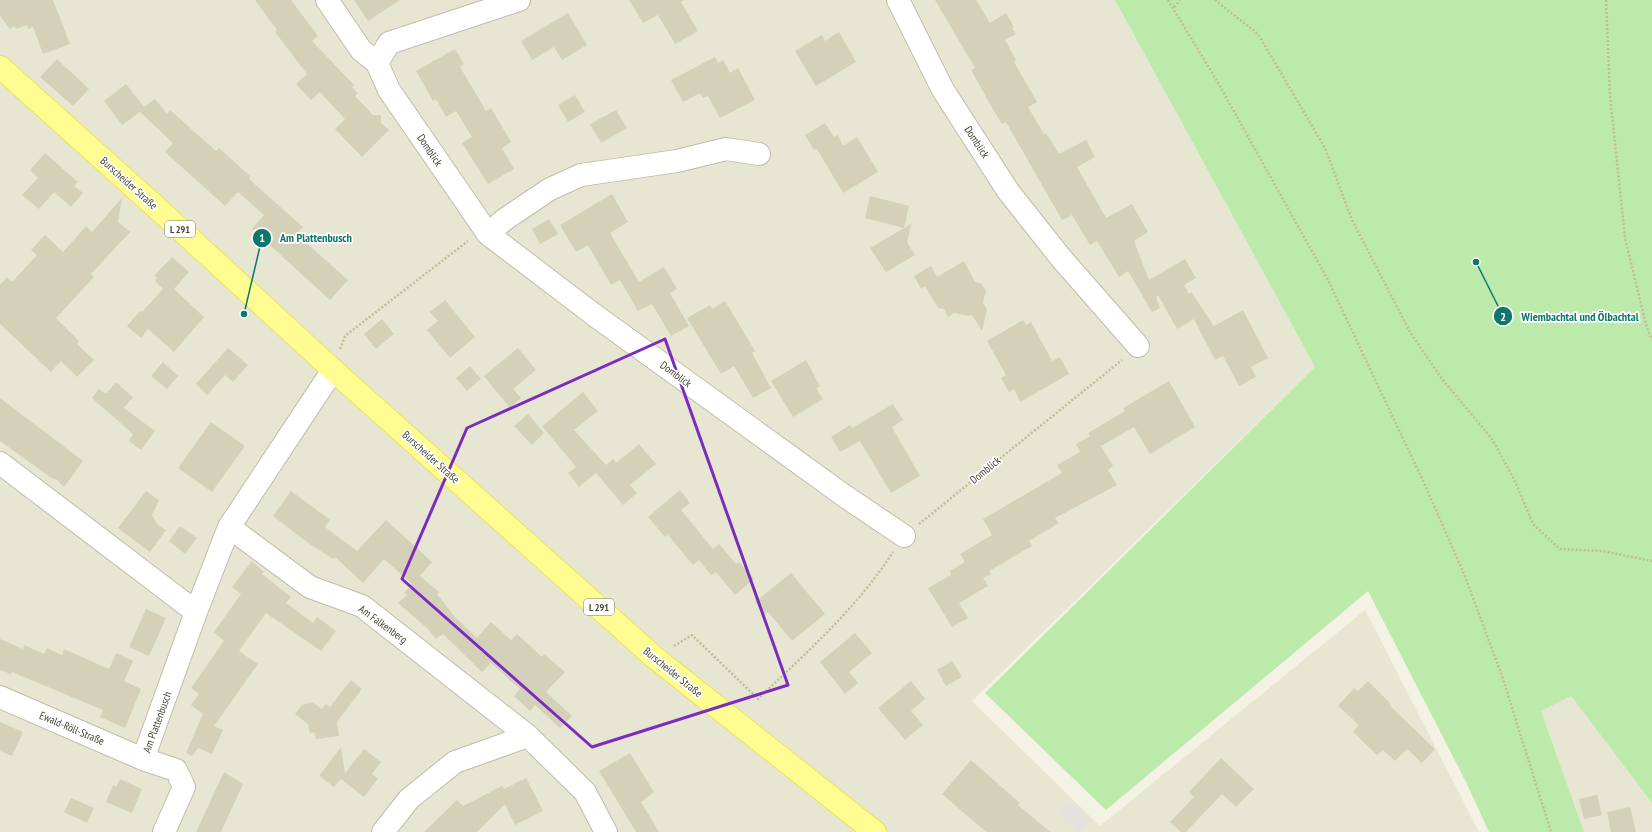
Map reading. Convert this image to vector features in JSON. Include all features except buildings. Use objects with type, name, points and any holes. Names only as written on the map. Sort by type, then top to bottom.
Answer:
[{"type":"main road","name":"Burscheider Straße","points":[[0,67],[157,208],[333,370],[654,657],[875,832]]},
{"type":"street","name":"Domblick","points":[[327,0],[361,50],[377,63],[389,90],[488,234],[593,314],[827,483],[904,536]]},
{"type":"street","points":[[377,63],[389,43],[519,0]]},
{"type":"street","name":"Domblick","points":[[898,0],[943,90],[1008,191],[1061,258],[1138,346]]},
{"type":"street","points":[[488,234],[504,220],[550,189],[581,176],[677,161],[726,150],[759,154]]},
{"type":"street","name":"Am Plattenbusch","points":[[164,832],[184,787],[176,770],[143,759],[196,612],[229,527],[333,370]]},
{"type":"street","points":[[0,463],[196,612]]},
{"type":"street","name":"Am Falkenberg","points":[[229,527],[310,586],[362,606],[528,736],[585,792],[606,832]]},
{"type":"street","name":"Ewald-Röll-Straße","points":[[0,697],[143,759]]},
{"type":"street","points":[[383,832],[409,799],[455,762],[528,736]]},
{"type":"path","points":[[1168,0],[1174,7],[1328,280],[1424,483],[1465,576],[1500,669],[1552,832]]},
{"type":"path","points":[[1174,7],[1180,0]]},
{"type":"path","points":[[1215,0],[1258,34],[1325,148],[1352,220],[1410,332],[1442,379],[1492,439],[1514,479],[1533,524],[1560,549],[1602,551],[1652,561]]},
{"type":"path","points":[[1606,0],[1610,95],[1625,238],[1646,325],[1652,340]]},
{"type":"path","points":[[333,370],[345,336],[468,241],[488,234]]},
{"type":"path","name":"Domblick","points":[[904,536],[995,462],[1060,412],[1138,346]]},
{"type":"path","points":[[654,657],[692,635],[758,699],[824,636],[876,579],[904,536]]},
{"type":"highlighted area","points":[[665,339],[788,685],[592,747],[402,579],[467,428]]},
{"type":"shaded area","points":[[0,0],[1115,0],[1315,367],[972,701],[1100,826],[1365,610],[1479,832],[0,832]]},
{"type":"shaded area","points":[[1571,696],[1652,803],[1652,832],[1584,832],[1541,711]]},
{"type":"shaded area","points":[[1068,801],[1091,821],[1081,832],[1078,832],[1057,813]]},
{"type":"green space","points":[[1115,0],[1652,0],[1652,803],[1571,696],[1541,711],[1584,832],[1489,832],[1466,782],[1368,591],[1106,810],[985,693],[1315,367]]},
{"type":"place","name":"Wiembachtal und Ölbachtal","points":[[1476,262]]},
{"type":"place","name":"Am Plattenbusch","points":[[244,314]]}]
